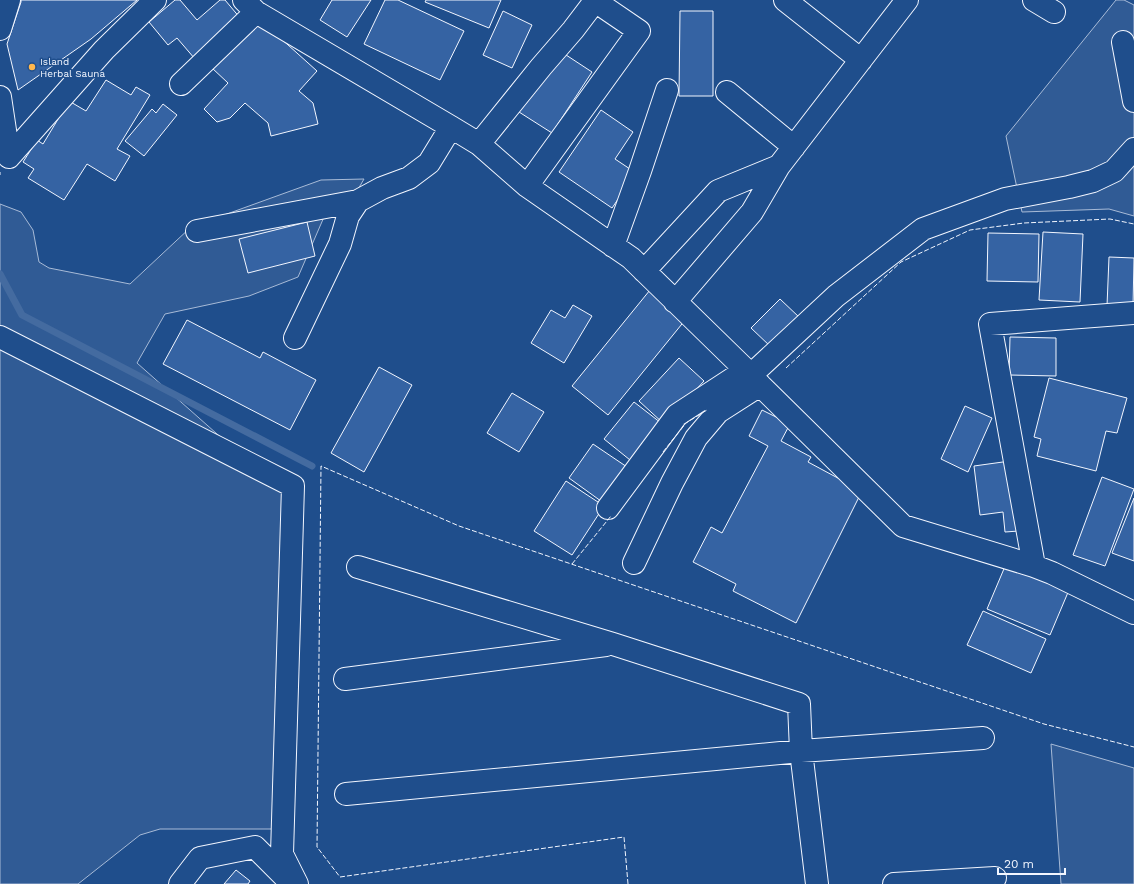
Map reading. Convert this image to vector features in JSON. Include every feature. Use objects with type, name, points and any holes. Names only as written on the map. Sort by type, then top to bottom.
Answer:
[{"type":"street","points":[[0,29],[9,0]]},
{"type":"street","points":[[0,97],[9,157],[104,50],[155,0]]},
{"type":"street","points":[[785,0],[861,60]]},
{"type":"street","points":[[675,302],[752,212],[779,166],[907,0]]},
{"type":"street","points":[[1034,0],[1054,12]]},
{"type":"street","points":[[478,144],[573,30],[595,1],[638,31],[526,186]]},
{"type":"street","points":[[181,84],[250,6],[478,144],[526,186],[631,258],[903,526],[1034,566],[1052,573],[1134,613]]},
{"type":"street","points":[[1123,42],[1134,101]]},
{"type":"street","points":[[613,246],[667,90]]},
{"type":"street","points":[[727,92],[794,148]]},
{"type":"street","points":[[197,231],[358,201],[382,188],[409,178],[429,163],[451,127]]},
{"type":"street","points":[[634,563],[672,483],[696,438],[718,412],[752,377],[836,296],[923,229],[1005,199],[1094,181],[1114,171],[1134,149]]},
{"type":"street","points":[[644,271],[718,192],[779,166]]},
{"type":"street","points":[[295,338],[340,244],[348,216],[358,201]]},
{"type":"street","points":[[1034,566],[990,324],[1134,313]]},
{"type":"street","points":[[0,336],[293,486],[282,854],[297,884]]},
{"type":"street","points":[[608,508],[677,415],[752,377]]},
{"type":"street","points":[[358,567],[613,644],[799,704],[801,751],[817,884]]},
{"type":"street","points":[[345,679],[613,644]]},
{"type":"street","points":[[346,794],[801,751],[983,738]]},
{"type":"street","points":[[180,884],[200,858],[255,847],[292,884]]},
{"type":"street","points":[[894,884],[995,878]]},
{"type":"shaded area","points":[[1116,0],[1124,0],[1134,5],[1134,216],[1109,209],[1022,212],[1006,136]]},
{"type":"shaded area","points":[[364,179],[353,198],[324,217],[298,277],[249,296],[165,314],[137,363],[287,496],[275,829],[160,829],[140,835],[78,884],[0,884],[0,204],[21,212],[33,230],[39,262],[49,268],[130,284],[191,227],[321,180]]},
{"type":"shaded area","points":[[1051,744],[1134,768],[1134,884],[1061,884]]},
{"type":"building","name":"Island Herbal Sauna","points":[[21,0],[137,0],[91,39],[18,90],[7,44]]},
{"type":"building","points":[[175,0],[180,0],[197,20],[220,0],[225,0],[241,19],[195,59],[177,38],[168,45],[149,22]]},
{"type":"building","points":[[332,0],[371,0],[347,37],[320,20]]},
{"type":"building","points":[[385,0],[398,0],[464,31],[440,80],[364,44]]},
{"type":"building","points":[[426,0],[501,0],[489,28],[425,2]]},
{"type":"building","points":[[503,11],[532,25],[512,68],[483,55]]},
{"type":"building","points":[[680,11],[713,11],[713,96],[679,96]]},
{"type":"building","points":[[258,18],[317,71],[299,91],[313,103],[318,124],[271,136],[268,123],[245,103],[230,118],[217,122],[204,109],[228,83],[212,68]]},
{"type":"building","points":[[560,51],[592,72],[552,133],[519,112]]},
{"type":"building","points":[[106,80],[131,95],[136,87],[150,95],[117,149],[130,156],[115,181],[87,164],[64,200],[28,178],[34,169],[23,162],[37,140],[43,144],[69,101],[86,111]]},
{"type":"building","points":[[163,104],[177,115],[144,156],[125,141],[152,109],[156,113]]},
{"type":"building","points":[[601,110],[633,132],[615,159],[636,173],[612,208],[559,172]]},
{"type":"building","points":[[307,222],[315,256],[248,273],[239,239]]},
{"type":"building","points":[[1043,232],[1083,234],[1080,302],[1039,300]]},
{"type":"building","points":[[988,233],[1039,234],[1038,282],[987,281]]},
{"type":"building","points":[[1109,257],[1134,258],[1133,307],[1107,306]]},
{"type":"building","points":[[650,290],[686,319],[608,415],[572,386]]},
{"type":"building","points":[[780,299],[800,318],[771,347],[751,328]]},
{"type":"building","points":[[573,305],[592,316],[564,363],[531,343],[551,310],[565,318]]},
{"type":"building","points":[[187,320],[260,358],[263,352],[316,380],[290,430],[163,364]]},
{"type":"building","points":[[1010,337],[1056,338],[1056,376],[1009,375]]},
{"type":"building","points":[[679,358],[704,381],[664,424],[639,401]]},
{"type":"building","points":[[379,367],[412,385],[364,472],[331,453]]},
{"type":"building","points":[[1049,378],[1127,398],[1117,433],[1106,431],[1096,471],[1037,456],[1041,439],[1034,437]]},
{"type":"building","points":[[512,393],[544,412],[519,452],[487,433]]},
{"type":"building","points":[[634,402],[665,426],[635,464],[604,439]]},
{"type":"building","points":[[965,406],[992,418],[968,472],[941,459]]},
{"type":"building","points":[[762,410],[790,424],[781,441],[811,457],[808,462],[862,491],[796,623],[733,591],[736,584],[693,562],[711,527],[722,533],[768,446],[749,436]]},
{"type":"building","points":[[593,444],[630,469],[605,504],[569,478]]},
{"type":"building","points":[[1010,461],[1019,531],[1005,532],[1003,512],[980,515],[974,466]]},
{"type":"building","points":[[1102,477],[1134,489],[1105,566],[1073,555]]},
{"type":"building","points":[[566,481],[604,506],[572,555],[534,531]]},
{"type":"building","points":[[1134,498],[1134,561],[1112,553]]},
{"type":"building","points":[[1006,564],[1069,590],[1050,635],[987,609]]},
{"type":"building","points":[[983,611],[1046,639],[1031,673],[967,645]]},
{"type":"building","points":[[236,870],[250,881],[248,884],[224,884]]},
{"type":"waterway","points":[[0,274],[22,315],[312,466]]},
{"type":"fence","points":[[786,368],[901,262],[970,230],[1024,223],[1110,219],[1134,224]]},
{"type":"fence","points":[[663,452],[686,423],[707,410]]},
{"type":"fence","points":[[628,884],[624,837],[340,877],[317,847],[321,466],[459,526],[1044,724],[1134,747]]},
{"type":"fence","points":[[572,564],[611,516]]},
{"type":"place","name":"Island Herbal Sauna","points":[[32,67]]}]
